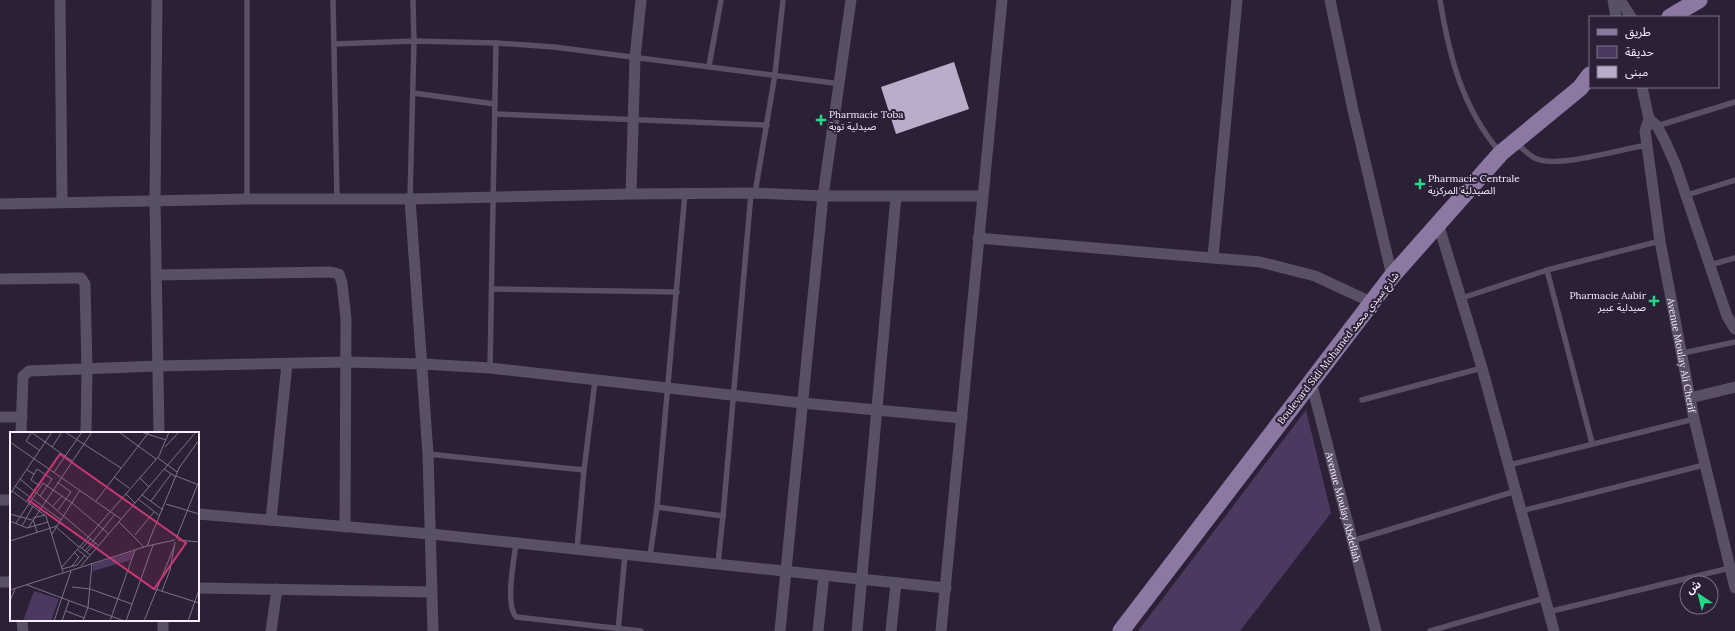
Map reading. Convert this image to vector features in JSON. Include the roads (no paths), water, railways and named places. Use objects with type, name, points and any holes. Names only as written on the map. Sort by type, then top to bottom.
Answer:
[{"type":"main road","points":[[1672,16],[1699,0]]},
{"type":"main road","name":"Boulevard Sidi Mohamed شارع سيدي محمد","points":[[1121,631],[1373,303],[1392,276],[1501,153],[1587,82]]},
{"type":"street","points":[[60,0],[62,202]]},
{"type":"street","points":[[157,0],[155,201],[159,432]]},
{"type":"street","points":[[631,194],[635,58],[641,0]]},
{"type":"street","points":[[780,631],[823,196],[841,84],[852,0]]},
{"type":"street","points":[[941,631],[1002,0]]},
{"type":"street","points":[[1213,257],[1237,0]]},
{"type":"street","points":[[1330,0],[1392,276]]},
{"type":"street","points":[[1614,0],[1616,16]]},
{"type":"street","points":[[1620,0],[1630,16]]},
{"type":"street","points":[[1642,88],[1653,123],[1666,141],[1687,195],[1728,316],[1735,329]]},
{"type":"street","name":"Avenue Moulay Ali Cherif","points":[[1653,123],[1645,131],[1660,241],[1683,353],[1694,419],[1735,588]]},
{"type":"street","points":[[0,204],[62,202],[410,199],[685,193],[753,193],[823,196],[982,196]]},
{"type":"street","points":[[857,631],[896,196]]},
{"type":"street","points":[[410,199],[423,364],[428,454],[433,631]]},
{"type":"street","points":[[1438,223],[1482,368],[1554,631]]},
{"type":"street","points":[[978,238],[1260,262],[1315,276],[1373,303]]},
{"type":"street","points":[[156,275],[335,272],[341,277],[345,299],[345,527]]},
{"type":"street","points":[[0,279],[71,277],[82,279],[85,284],[87,369],[86,432]]},
{"type":"street","points":[[21,432],[22,387],[25,374],[34,370],[346,362],[423,364],[490,368],[732,396],[876,411],[962,418]]},
{"type":"street","points":[[271,520],[287,364]]},
{"type":"street","name":"Avenue Moulay Abdellah","points":[[1311,382],[1376,631]]},
{"type":"street","points":[[1690,398],[1735,387]]},
{"type":"street","points":[[0,417],[22,417]]},
{"type":"street","points":[[199,514],[430,534],[946,588]]},
{"type":"street","points":[[818,631],[824,575]]},
{"type":"street","points":[[892,631],[896,583]]},
{"type":"street","points":[[199,588],[431,592]]},
{"type":"street","points":[[271,631],[277,589]]},
{"type":"lane","points":[[247,0],[247,200]]},
{"type":"lane","points":[[333,0],[338,199]]},
{"type":"lane","points":[[410,199],[414,41],[413,0]]},
{"type":"lane","points":[[709,66],[721,0]]},
{"type":"lane","points":[[718,563],[732,396],[753,193],[767,125],[775,74],[783,0]]},
{"type":"lane","points":[[1440,0],[1450,55],[1468,102],[1484,133],[1501,153]]},
{"type":"lane","points":[[334,44],[414,41],[496,43],[554,47],[775,74],[841,84]]},
{"type":"lane","points":[[490,368],[493,289],[496,43]]},
{"type":"lane","points":[[413,93],[495,104]]},
{"type":"lane","points":[[1653,123],[1735,102]]},
{"type":"lane","points":[[495,114],[633,121],[767,125]]},
{"type":"lane","points":[[1514,141],[1537,159],[1547,162],[1586,157],[1647,145]]},
{"type":"lane","points":[[1687,195],[1735,180]]},
{"type":"lane","points":[[650,556],[657,507],[685,193]]},
{"type":"lane","points":[[1462,298],[1547,270],[1660,241]]},
{"type":"lane","points":[[1710,265],[1735,258]]},
{"type":"lane","points":[[1547,270],[1592,443]]},
{"type":"lane","points":[[493,289],[677,292]]},
{"type":"lane","points":[[1683,353],[1735,342]]},
{"type":"lane","points":[[1362,400],[1482,368]]},
{"type":"lane","points":[[577,550],[584,470],[596,381]]},
{"type":"lane","points":[[1509,465],[1592,443],[1694,419]]},
{"type":"lane","points":[[428,454],[584,470]]},
{"type":"lane","points":[[1521,511],[1704,465]]},
{"type":"lane","points":[[1352,540],[1516,491]]},
{"type":"lane","points":[[657,507],[723,516]]},
{"type":"lane","points":[[516,543],[512,572],[511,606],[512,613],[516,617],[618,630],[641,631]]},
{"type":"lane","points":[[618,630],[625,555]]},
{"type":"lane","points":[[1548,612],[1730,568]]},
{"type":"lane","points":[[1430,631],[1545,598]]},
{"type":"place","name":"Pharmacie Toba صيدلية توبة","points":[[821,120]]},
{"type":"place","name":"Pharmacie Centrale الصيدلية المركزية","points":[[1420,184]]},
{"type":"place","name":"Pharmacie Aabir صيدلية عبير","points":[[1654,301]]}]
